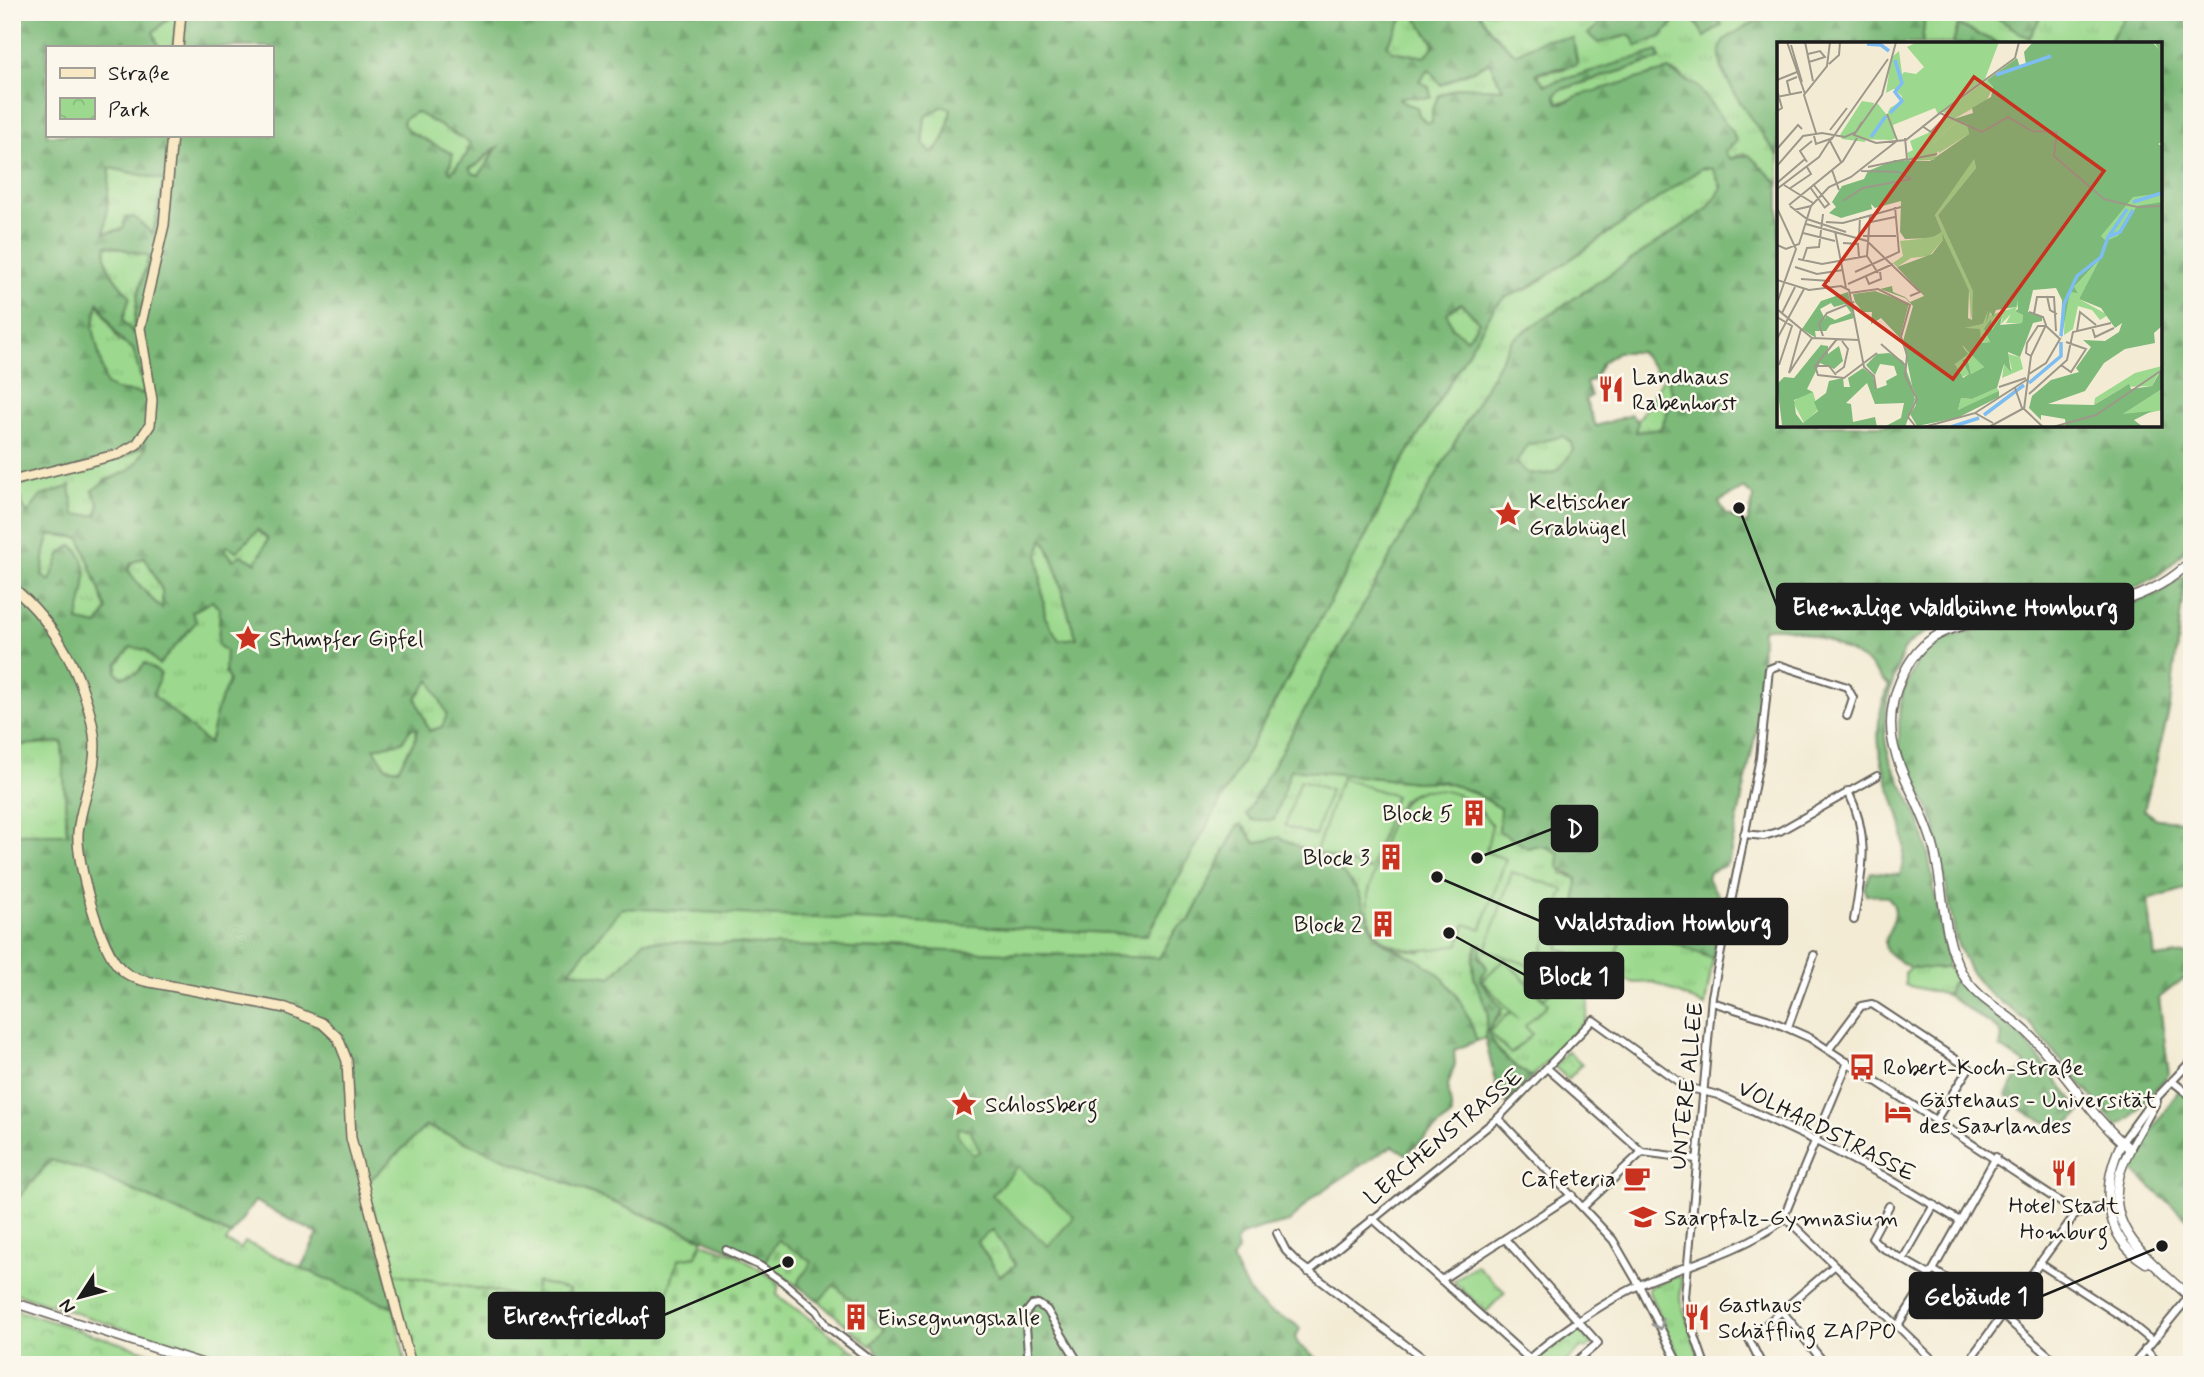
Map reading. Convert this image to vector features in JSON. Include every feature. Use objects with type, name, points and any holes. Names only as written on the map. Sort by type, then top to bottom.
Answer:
[{"type":"main road","points":[[178,46],[181,12]]},
{"type":"main road","points":[[12,481],[119,454],[145,436],[152,411],[141,345],[141,314],[164,225],[172,136]]},
{"type":"main road","points":[[12,587],[42,614],[61,642],[94,733],[94,762],[79,827],[79,847],[110,954],[121,969],[136,979],[285,1008],[322,1023],[338,1038],[347,1061],[347,1111],[351,1138],[411,1365]]},
{"type":"street","points":[[2130,1149],[2088,1108],[2033,1038],[1980,994],[1961,972],[1952,946],[1931,837],[1894,756],[1890,719],[1897,687],[1913,656],[1940,634],[1971,623],[2114,605],[2156,588],[2192,561]]},
{"type":"street","name":"UNTERE ALLEE","points":[[1705,1365],[1686,1309],[1686,1269],[1702,1092],[1712,1002],[1765,728],[1769,669],[1780,665],[1850,689],[1853,698],[1847,716]]},
{"type":"street","points":[[1744,834],[1772,835],[1877,776]]},
{"type":"street","points":[[1848,791],[1859,818],[1864,847],[1854,920]]},
{"type":"street","points":[[1788,1027],[1814,955]]},
{"type":"street","points":[[1712,1002],[1788,1027],[1829,1049],[2077,1213]]},
{"type":"street","points":[[1829,1049],[1851,1016],[1867,1003],[1969,1068],[1937,1118]]},
{"type":"street","name":"VOLHARDSTRASSE","points":[[1593,1020],[1686,1087],[1718,1095],[1816,1141],[1960,1221]]},
{"type":"street","name":"LERCHENSTRASSE","points":[[1308,1272],[1498,1118],[1593,1020]]},
{"type":"street","points":[[2112,1205],[2118,1175],[2130,1149],[2158,1099],[2192,1060]]},
{"type":"street","points":[[1523,1365],[1581,1321],[1639,1285],[1686,1269],[1778,1225],[1786,1218],[1848,1062]]},
{"type":"street","points":[[1548,1069],[1642,1152],[1696,1160]]},
{"type":"street","points":[[2172,1081],[2192,1097]]},
{"type":"street","points":[[2133,1365],[2190,1298],[2125,1245],[2112,1205],[2110,1172],[2122,1142],[2146,1109],[2158,1099]]},
{"type":"street","points":[[1498,1118],[1613,1240],[1679,1365]]},
{"type":"street","points":[[1583,1207],[1642,1152]]},
{"type":"street","points":[[1898,1325],[1932,1272],[1996,1157]]},
{"type":"street","points":[[1441,1280],[1572,1195]]},
{"type":"street","name":"VOLHARDSTRASSE","points":[[1903,1259],[1934,1205]]},
{"type":"street","points":[[1966,1365],[2077,1213],[2112,1205]]},
{"type":"street","name":"VOLHARDSTRASSE","points":[[1889,1206],[1872,1238],[1903,1259],[1932,1272],[1986,1304]]},
{"type":"street","points":[[1372,1218],[1536,1365]]},
{"type":"street","points":[[1786,1218],[1938,1365]]},
{"type":"street","points":[[1277,1233],[1286,1251],[1308,1272],[1432,1365]]},
{"type":"street","points":[[1505,1239],[1581,1321],[1598,1345],[1572,1365]]},
{"type":"street","points":[[726,1250],[760,1266],[782,1281],[817,1311],[827,1326],[877,1365]]},
{"type":"street","points":[[2039,1263],[2124,1318],[2152,1341]]},
{"type":"street","points":[[1762,1365],[1749,1339],[1834,1266]]},
{"type":"street","points":[[12,1302],[207,1365]]},
{"type":"street","points":[[1029,1365],[1024,1321],[1028,1308],[1038,1304],[1047,1310],[1080,1365]]},
{"type":"street","points":[[1781,1310],[1826,1365]]},
{"type":"street","points":[[2002,1315],[2060,1365]]},
{"type":"street","points":[[2145,1349],[2160,1365]]},
{"type":"green space","points":[[12,12],[176,12],[153,32],[159,46],[46,46],[46,136],[273,136],[273,46],[174,46],[177,12],[1398,12],[1402,20],[1387,45],[1392,51],[1425,57],[1435,44],[1412,12],[1478,12],[1493,33],[1515,54],[1545,39],[1573,38],[1577,65],[1538,72],[1536,74],[1545,85],[1658,51],[1660,59],[1560,90],[1555,95],[1558,103],[1668,70],[1697,86],[1733,133],[1737,141],[1725,151],[1729,159],[1749,155],[1777,182],[1777,427],[2162,427],[2162,42],[2108,42],[2128,12],[2192,12],[2192,542],[2176,560],[2144,583],[2087,598],[1977,616],[1945,625],[1920,636],[1904,650],[1888,698],[1885,737],[1895,771],[1917,814],[1926,842],[1948,967],[1910,968],[1889,954],[1885,945],[1894,919],[1893,905],[1888,897],[1866,894],[1864,888],[1871,872],[1900,875],[1904,850],[1902,827],[1882,763],[1878,740],[1880,714],[1889,685],[1869,664],[1855,655],[1802,632],[1762,629],[1760,713],[1729,860],[1724,866],[1709,872],[1707,879],[1722,900],[1713,959],[1580,904],[1576,899],[1577,879],[1558,867],[1559,854],[1544,846],[1528,848],[1499,831],[1500,808],[1475,793],[1443,781],[1416,782],[1291,769],[1274,820],[1252,820],[1246,814],[1512,340],[1707,209],[1722,188],[1713,169],[1702,168],[1529,288],[1505,297],[1494,308],[1399,468],[1372,525],[1147,935],[622,908],[569,971],[612,977],[644,941],[1159,958],[1177,928],[1189,921],[1237,827],[1241,824],[1255,843],[1280,837],[1323,860],[1351,882],[1377,936],[1393,948],[1423,963],[1442,978],[1463,1007],[1477,1041],[1454,1050],[1455,1064],[1448,1085],[1452,1115],[1406,1154],[1393,1146],[1383,1151],[1312,1198],[1289,1222],[1242,1235],[1236,1242],[1238,1250],[1232,1259],[1251,1294],[1267,1310],[1297,1325],[1300,1329],[1295,1338],[1299,1345],[1325,1365],[886,1365],[872,1344],[885,1329],[834,1286],[819,1301],[796,1285],[811,1262],[778,1240],[764,1263],[426,1126],[366,1184],[394,1308],[301,1268],[318,1234],[255,1201],[231,1235],[94,1173],[51,1160],[12,1205],[12,834],[67,834],[62,742],[12,746],[12,546],[18,544],[12,532]],"holes":[[[1489,62],[1503,89],[1460,87],[1439,95],[1432,110],[1432,122],[1426,123],[1419,115],[1417,107],[1404,103],[1399,98],[1431,97],[1429,87],[1419,81],[1429,69],[1441,85]],[[943,106],[951,109],[944,139],[936,149],[931,153],[922,144],[925,117]],[[416,112],[470,143],[467,154],[452,172],[449,171],[453,154],[408,131],[403,124],[404,119]],[[498,147],[479,175],[472,173],[469,168]],[[110,168],[164,180],[153,234],[134,217],[125,218],[123,229],[105,233]],[[107,245],[149,256],[138,294],[133,333],[123,320],[130,296],[115,279],[106,259]],[[98,303],[121,340],[133,349],[145,394],[115,390],[106,385],[93,328]],[[1461,303],[1479,322],[1467,339],[1452,328],[1447,313]],[[1617,352],[1640,352],[1661,376],[1666,373],[1674,398],[1660,429],[1636,432],[1638,422],[1631,415],[1596,426],[1585,400],[1591,396],[1586,383],[1593,380],[1602,363]],[[1563,436],[1571,442],[1573,450],[1555,472],[1527,473],[1516,463],[1527,445]],[[146,444],[136,465],[92,491],[99,503],[97,515],[74,515],[70,486],[41,496],[27,514],[15,487],[46,476],[127,456]],[[1744,488],[1754,497],[1747,525],[1726,514],[1719,502]],[[258,530],[268,539],[256,563],[241,555],[233,560],[223,548],[228,546],[237,551]],[[50,534],[80,538],[107,610],[98,625],[78,621],[86,571],[84,562],[72,545],[61,553],[50,581],[42,576]],[[1043,538],[1054,562],[1077,638],[1059,640],[1045,617],[1038,555]],[[145,557],[162,590],[162,609],[128,570],[131,563]],[[212,601],[220,609],[218,645],[226,651],[225,671],[229,681],[218,706],[209,744],[153,695],[161,674],[145,663],[137,673],[122,677],[116,672],[118,663],[131,647],[146,650],[159,665],[196,622],[192,612]],[[430,680],[447,714],[442,727],[429,731],[416,698]],[[411,728],[417,729],[416,738],[398,769],[386,767],[374,748],[402,742]],[[993,1230],[1016,1265],[1000,1276],[977,1241]]]},
{"type":"green space","points":[[177,12],[174,46],[159,46],[153,32]]},
{"type":"green space","points":[[1398,12],[1412,12],[1435,45],[1425,57],[1392,51],[1386,45],[1401,21]]},
{"type":"green space","points":[[1478,12],[1621,12],[1611,14],[1589,34],[1598,43],[1630,35],[1661,36],[1683,12],[1689,12],[1705,37],[1722,25],[1714,12],[1772,12],[1724,41],[1720,52],[1721,70],[1777,154],[1777,182],[1745,153],[1729,159],[1721,147],[1701,96],[1683,77],[1668,70],[1558,103],[1555,95],[1560,90],[1660,59],[1659,51],[1545,85],[1536,74],[1564,69],[1577,60],[1573,38],[1545,39],[1515,54],[1493,33]]},
{"type":"green space","points":[[1683,12],[1661,37],[1637,46],[1630,35],[1598,43],[1588,34],[1611,14]]},
{"type":"green space","points":[[1689,12],[1714,12],[1722,25],[1705,37]]},
{"type":"green space","points":[[1772,12],[1925,12],[1922,42],[1777,42],[1777,154],[1728,81],[1720,51],[1730,36]]},
{"type":"green space","points":[[1925,12],[1988,12],[2029,38],[2043,12],[2128,12],[2108,42],[1996,42],[1958,25],[1954,42],[1922,42]]},
{"type":"green space","points":[[1988,12],[2043,12],[2029,38]]},
{"type":"green space","points":[[1958,25],[1996,42],[1954,42]]},
{"type":"green space","points":[[1490,62],[1504,89],[1437,102],[1432,110],[1432,122],[1426,124],[1398,98],[1409,94],[1429,69],[1441,85]]},
{"type":"green space","points":[[943,106],[951,109],[948,127],[941,143],[932,153],[922,144],[925,116]]},
{"type":"green space","points":[[416,112],[470,143],[467,154],[452,172],[449,172],[430,142],[408,131],[403,124],[404,119]]},
{"type":"green space","points":[[497,147],[479,175],[472,173],[468,168],[476,166]]},
{"type":"green space","points":[[110,168],[164,180],[153,234],[123,229],[105,233]]},
{"type":"green space","points":[[1702,168],[1713,169],[1721,186],[1717,199],[1691,221],[1246,814],[1274,819],[1291,769],[1439,782],[1470,792],[1500,808],[1500,831],[1528,848],[1544,846],[1560,854],[1562,873],[1577,879],[1576,899],[1580,904],[1713,959],[1705,1006],[1654,982],[1635,983],[1604,974],[1590,991],[1586,1020],[1532,1077],[1503,1055],[1492,1040],[1490,1026],[1502,1014],[1480,980],[1487,968],[1479,954],[1473,960],[1474,977],[1488,1013],[1485,1038],[1477,1041],[1457,996],[1442,978],[1385,941],[1367,922],[1255,843],[1245,827],[1237,827],[1189,921],[1177,928],[1159,958],[856,948],[612,977],[569,971],[622,907],[1147,935],[1372,525],[1399,468],[1494,308],[1505,297],[1529,288]],"holes":[[[1341,778],[1370,870],[1316,852]],[[1414,792],[1478,807],[1492,825],[1485,852],[1505,859],[1465,924],[1421,952],[1404,949],[1382,937],[1368,894],[1395,812],[1402,801]]]},
{"type":"green space","points":[[107,245],[149,256],[138,294],[133,334],[123,320],[130,296],[108,266]]},
{"type":"green space","points":[[98,302],[119,341],[133,348],[145,394],[115,390],[106,386],[93,328]]},
{"type":"green space","points":[[1461,303],[1479,322],[1467,340],[1452,328],[1446,313]]},
{"type":"green space","points":[[1666,373],[1674,398],[1660,429],[1636,432],[1635,426]]},
{"type":"green space","points":[[1563,436],[1571,442],[1573,450],[1555,472],[1527,473],[1516,462],[1527,445]]},
{"type":"green space","points":[[147,443],[136,464],[120,475],[104,480],[97,515],[74,515],[70,486],[27,515],[15,487]]},
{"type":"green space","points":[[258,530],[268,539],[256,564],[234,560],[223,548],[228,546],[237,551]]},
{"type":"green space","points":[[50,534],[80,538],[107,610],[98,625],[78,621],[79,551],[72,545],[61,553],[50,582],[42,576]]},
{"type":"green space","points":[[1043,537],[1077,638],[1059,640],[1045,617],[1038,555]]},
{"type":"green space","points":[[146,557],[162,590],[162,610],[128,570],[131,563]]},
{"type":"green space","points":[[2185,575],[2170,707],[2144,810],[2157,819],[2192,822],[2192,887],[2148,900],[2155,958],[2186,954],[2192,964],[2192,972],[2159,998],[2169,1074],[2130,1118],[2117,1126],[2028,1022],[1986,991],[1969,970],[1956,940],[1934,820],[1899,747],[1899,713],[1903,692],[1918,660],[1945,639],[1981,629],[2117,609],[2158,594]]},
{"type":"green space","points":[[212,601],[220,609],[218,645],[226,651],[225,671],[230,681],[218,706],[209,744],[153,695],[160,674],[145,663],[137,673],[122,677],[116,673],[118,663],[131,646],[146,650],[159,664],[192,612]]},
{"type":"green space","points":[[430,679],[448,714],[442,727],[428,731],[416,698]]},
{"type":"green space","points":[[412,728],[417,729],[416,738],[398,769],[386,767],[373,748],[402,741]]},
{"type":"green space","points":[[62,741],[67,834],[12,834],[12,746]]},
{"type":"green space","points":[[1341,778],[1395,796],[1370,870],[1316,852]]},
{"type":"green space","points":[[1300,780],[1330,790],[1315,836],[1285,826]]},
{"type":"green space","points":[[1423,790],[1445,791],[1471,802],[1492,825],[1486,852],[1506,859],[1481,929],[1465,924],[1459,944],[1426,950],[1396,946],[1383,939],[1374,929],[1369,914],[1368,894],[1393,818],[1411,796]]},
{"type":"green space","points":[[1512,872],[1564,889],[1537,968],[1486,950]]},
{"type":"green space","points":[[1580,914],[1616,927],[1613,936],[1621,940],[1610,968],[1558,948],[1569,920],[1577,923]]},
{"type":"green space","points":[[1482,944],[1479,957],[1487,968],[1480,980],[1502,1009],[1488,1031],[1491,1039],[1506,1058],[1532,1077],[1507,1103],[1499,1097],[1485,1038],[1488,1013],[1474,977],[1473,960],[1477,945]]},
{"type":"green space","points":[[1504,959],[1548,1004],[1525,1026],[1532,1034],[1511,1054],[1489,1032],[1510,1012],[1518,1019],[1482,981]]},
{"type":"green space","points":[[1548,962],[1564,979],[1544,998],[1528,981]]},
{"type":"green space","points":[[1948,967],[1958,980],[1951,983],[1947,995],[1905,985],[1905,973],[1910,968]]},
{"type":"green space","points":[[1958,980],[1977,1001],[2024,1039],[2081,1111],[2073,1119],[2054,1124],[2043,1121],[2023,1110],[2006,1095],[2025,1064],[2000,1047],[2002,1036],[1999,1030],[1947,995],[1951,983]]},
{"type":"green space","points":[[1568,1051],[1582,1064],[1568,1079],[1554,1066]]},
{"type":"green space","points":[[2179,1090],[2192,1101],[2192,1223],[2132,1170],[2146,1139]]},
{"type":"green space","points":[[426,1126],[703,1239],[696,1256],[679,1259],[654,1332],[566,1306],[569,1290],[537,1282],[534,1299],[391,1273],[366,1184]]},
{"type":"green space","points":[[959,1128],[970,1130],[980,1151],[973,1155],[957,1134]]},
{"type":"green space","points":[[51,1159],[94,1173],[231,1235],[226,1242],[241,1249],[245,1242],[394,1308],[406,1365],[233,1365],[12,1292],[12,1205]]},
{"type":"green space","points":[[1018,1166],[1074,1217],[1048,1246],[992,1195]]},
{"type":"green space","points":[[993,1229],[1016,1265],[1000,1276],[976,1240]]},
{"type":"green space","points":[[778,1240],[812,1262],[796,1285],[764,1263]]},
{"type":"green space","points":[[702,1243],[735,1254],[779,1282],[777,1295],[863,1358],[859,1365],[415,1365],[391,1273],[533,1299],[537,1282],[569,1290],[566,1306],[654,1332],[679,1259],[696,1256]]},
{"type":"green space","points":[[1476,1265],[1505,1292],[1486,1312],[1453,1281]]},
{"type":"green space","points":[[1677,1276],[1682,1279],[1680,1299],[1702,1365],[1683,1365],[1648,1291],[1649,1287]]},
{"type":"green space","points":[[834,1285],[885,1329],[870,1346],[819,1301]]},
{"type":"green space","points":[[12,1309],[190,1365],[12,1365]]},
{"type":"green space","points":[[1578,1328],[1593,1343],[1586,1349],[1582,1347],[1562,1365],[1543,1365],[1537,1360]]},
{"type":"place","name":"Landhaus Rabenhorst","points":[[1611,389]]},
{"type":"place","name":"Ehemalige Waldbühne Homburg","points":[[1739,508]]},
{"type":"place","name":"Keltischer Grabhügel","points":[[1508,514]]},
{"type":"place","name":"Stumpfer Gipfel","points":[[248,638]]},
{"type":"place","name":"Block 5","points":[[1474,813]]},
{"type":"place","name":"Block 3","points":[[1391,857]]},
{"type":"place","name":"D","points":[[1477,858]]},
{"type":"place","name":"Waldstadion Homburg","points":[[1437,877]]},
{"type":"place","name":"Block 2","points":[[1383,924]]},
{"type":"place","name":"Block 1","points":[[1449,933]]},
{"type":"place","name":"Robert-Koch-Straße","points":[[1862,1067]]},
{"type":"place","name":"Schlossberg","points":[[964,1104]]},
{"type":"place","name":"Gästehaus - Universität des Saarlandes","points":[[1898,1112]]},
{"type":"place","name":"Hotel Stadt Homburg","points":[[2064,1173]]},
{"type":"place","name":"Cafeteria","points":[[1637,1178]]},
{"type":"place","name":"Saarpfalz-Gymnasium","points":[[1643,1217]]},
{"type":"place","name":"Gebäude 1","points":[[2162,1246]]},
{"type":"place","name":"Ehrenfriedhof","points":[[788,1262]]},
{"type":"place","name":"Einsegnungshalle","points":[[856,1317]]},
{"type":"place","name":"Gasthaus Schäffling ZAPPO","points":[[1697,1317]]}]
